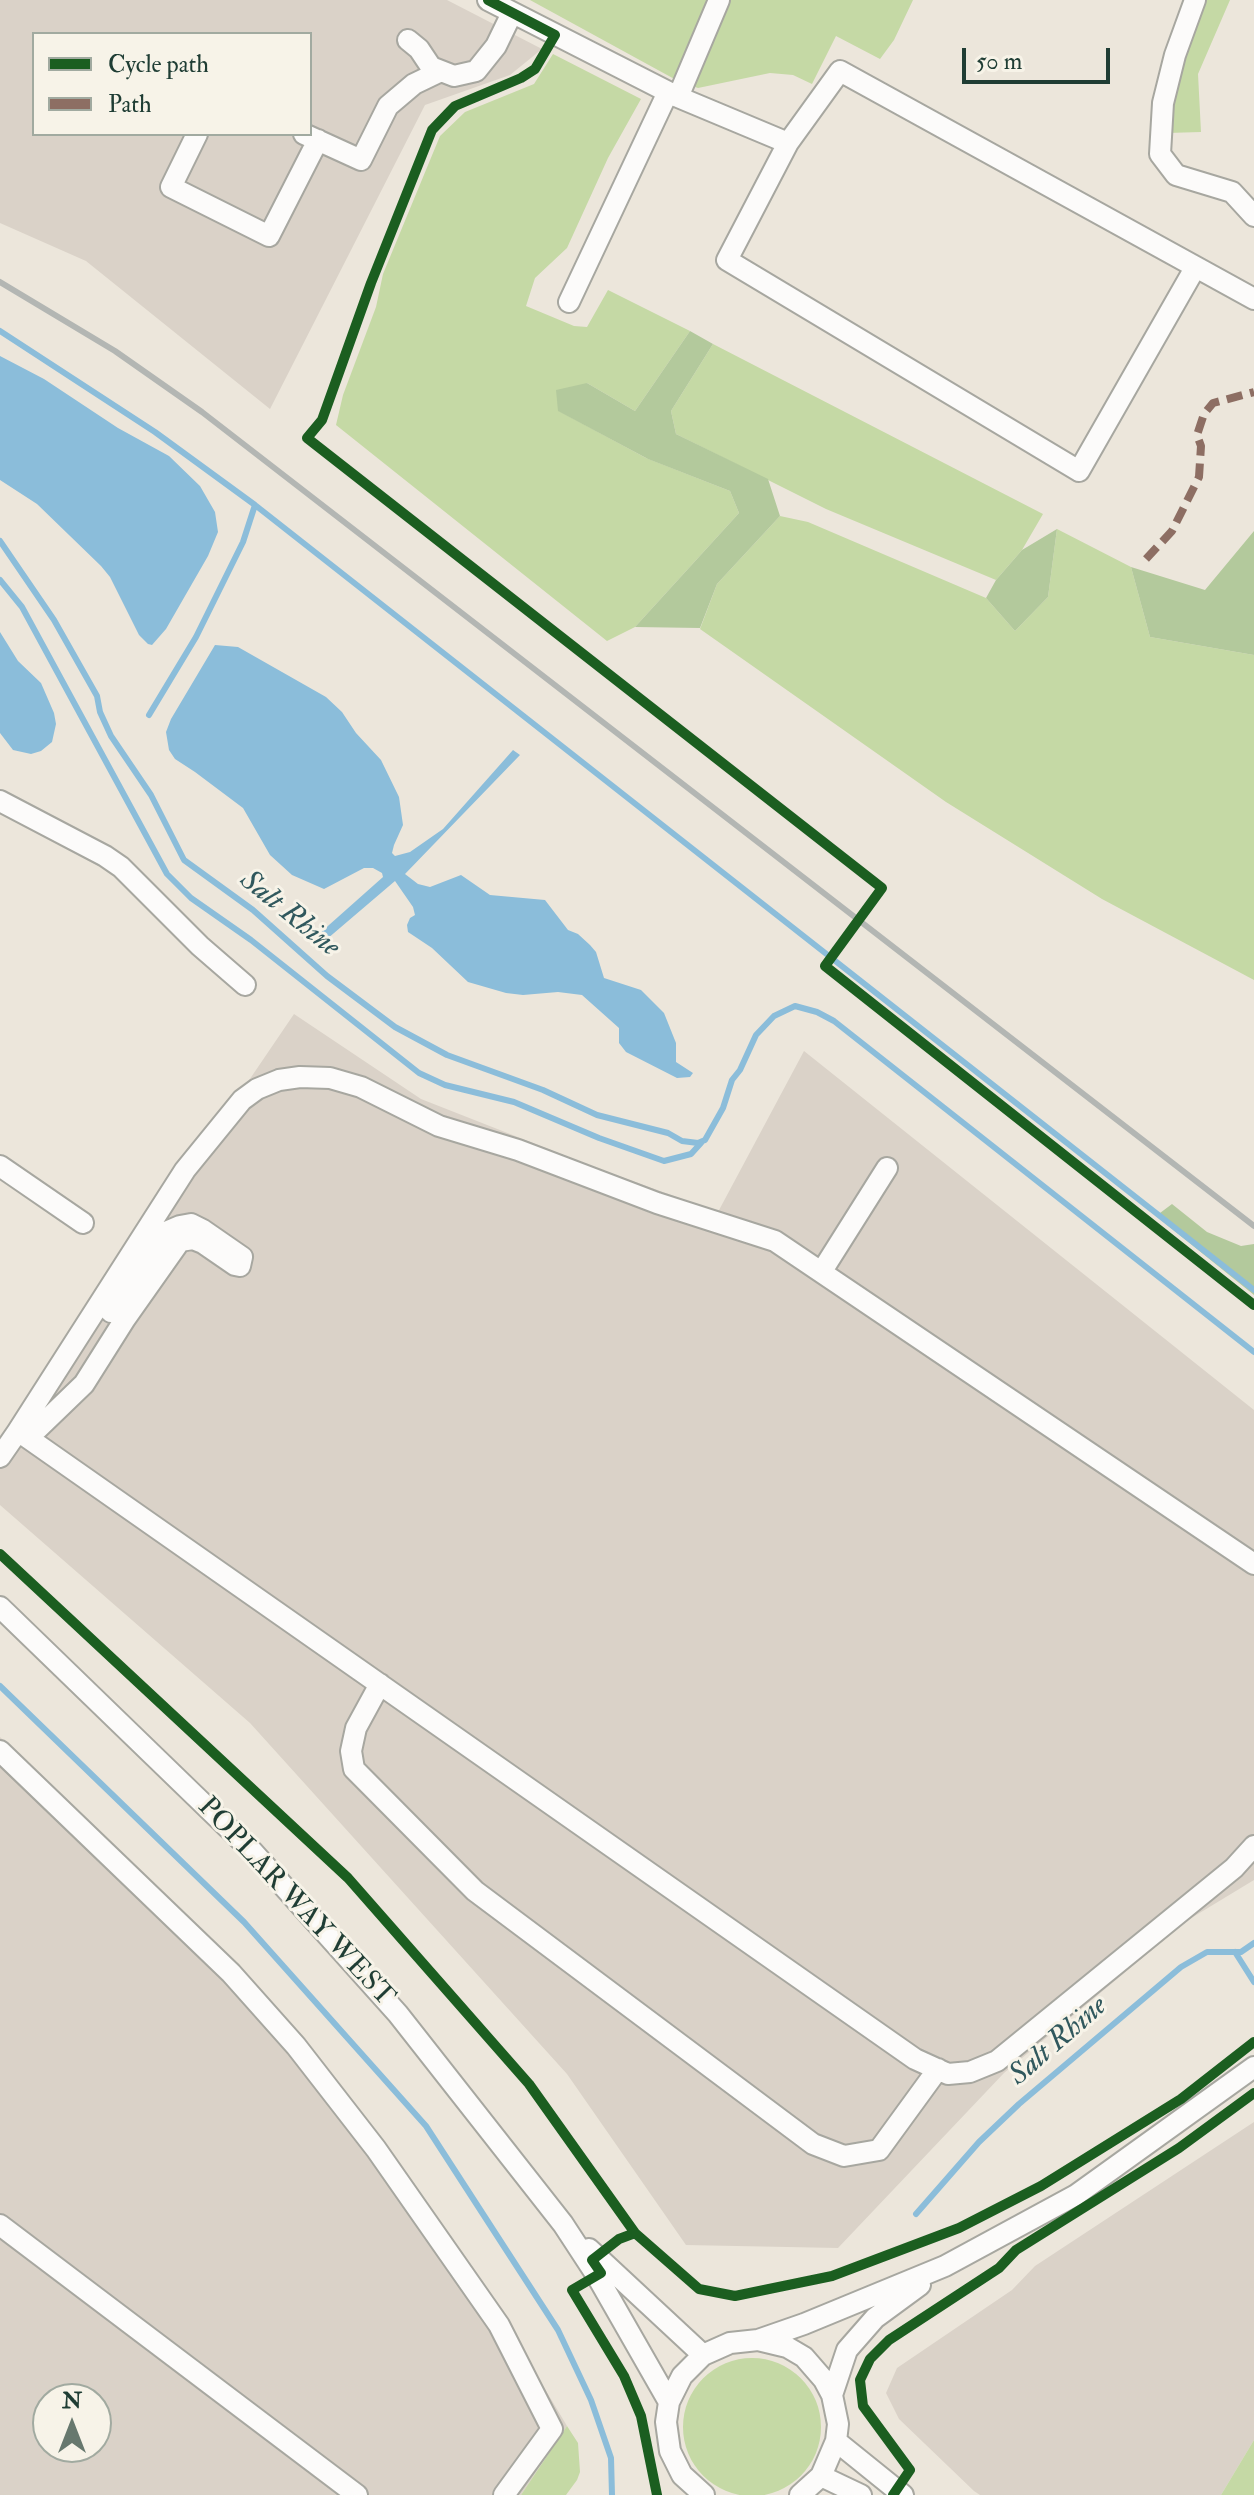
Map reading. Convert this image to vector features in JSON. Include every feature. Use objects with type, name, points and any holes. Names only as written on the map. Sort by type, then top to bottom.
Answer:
[{"type":"street","points":[[488,0],[673,95],[788,143]]},
{"type":"street","points":[[569,302],[719,0]]},
{"type":"street","points":[[1195,0],[1175,55],[1163,103],[1160,154],[1176,175],[1232,192],[1254,216]]},
{"type":"street","points":[[408,40],[419,49],[431,67],[454,76],[476,71],[496,46],[512,13]]},
{"type":"street","points":[[196,136],[171,187],[269,236],[311,137],[361,160],[388,106],[414,84],[441,71]]},
{"type":"street","points":[[1195,268],[1079,471],[727,260],[788,143],[840,71],[1254,299]]},
{"type":"street","points":[[4,811],[113,861],[245,985]]},
{"type":"street","points":[[23,1434],[41,1396],[185,1170],[242,1100],[257,1089],[279,1080],[330,1078],[361,1087],[439,1126],[518,1150],[657,1203],[775,1241],[1254,1564]]},
{"type":"street","points":[[0,1166],[83,1223]]},
{"type":"street","points":[[822,1271],[887,1168]]},
{"type":"street","points":[[0,1457],[84,1384],[180,1241],[193,1239],[203,1243],[240,1266],[242,1257],[191,1224],[166,1232],[152,1248],[74,1369],[41,1396]]},
{"type":"street","points":[[23,1434],[915,2059],[948,2074],[970,2072],[997,2061],[1234,1868],[1254,1846]]},
{"type":"street","name":"POPLAR WAY WEST","points":[[0,1607],[252,1851],[398,2014],[563,2224],[597,2276],[669,2402]]},
{"type":"street","points":[[380,1684],[356,1728],[351,1751],[354,1769],[475,1891],[813,2144],[844,2156],[879,2150],[938,2069]]},
{"type":"street","points":[[0,1751],[231,1973],[296,2046],[359,2125],[499,2325],[552,2424],[552,2429],[504,2495]]},
{"type":"street","points":[[704,2495],[681,2485],[670,2451],[666,2422],[669,2402],[682,2376],[703,2355],[730,2343],[758,2340],[804,2324],[945,2266],[1076,2195],[1254,2067]]},
{"type":"street","name":"POPLAR WAY WEST","points":[[563,2224],[703,2355]]},
{"type":"street","points":[[0,2225],[357,2495]]},
{"type":"street","points":[[832,2395],[847,2350],[875,2318],[945,2266]]},
{"type":"street","points":[[758,2340],[787,2347],[804,2357],[824,2380],[832,2395],[838,2424],[836,2441],[821,2476],[800,2495]]},
{"type":"street","points":[[836,2441],[903,2495]]},
{"type":"street","points":[[821,2476],[861,2495]]},
{"type":"shaded area","points":[[0,0],[447,0],[542,49],[510,75],[425,105],[270,409],[86,261],[0,223]]},
{"type":"shaded area","points":[[294,1014],[421,1099],[718,1212],[804,1051],[1254,1410],[1254,1880],[1188,1920],[1004,2073],[838,2248],[686,2245],[567,2074],[250,1723],[0,1505],[0,1447]]},
{"type":"shaded area","points":[[0,1737],[206,1938],[334,2077],[485,2288],[567,2426],[521,2495],[0,2495]]},
{"type":"shaded area","points":[[1254,2122],[1254,2440],[1221,2495],[980,2495],[974,2491],[899,2419],[886,2393],[897,2368],[1012,2290],[1035,2266]]},
{"type":"green space","points":[[530,0],[913,0],[894,40],[880,59],[836,36],[812,84],[793,75],[770,73],[698,88],[678,81]]},
{"type":"green space","points":[[1188,0],[1230,0],[1198,74],[1201,132],[1167,133]]},
{"type":"green space","points":[[553,54],[641,99],[608,158],[567,248],[535,278],[526,306],[574,326],[587,327],[608,290],[690,331],[635,411],[587,383],[559,411],[646,458],[730,491],[739,513],[635,627],[607,641],[336,425],[343,395],[376,307],[383,274],[440,136],[465,112],[534,84]]},
{"type":"green space","points":[[690,331],[713,344],[671,411],[676,434],[768,479],[780,516],[717,584],[700,628],[635,627],[739,513],[730,491],[648,459],[558,411],[556,390],[587,383],[635,411]]},
{"type":"green space","points":[[713,344],[1043,514],[1022,550],[996,580],[826,509],[676,434],[671,411]]},
{"type":"green space","points":[[780,516],[808,522],[986,598],[1015,631],[1048,597],[1057,529],[1131,567],[1150,637],[1254,655],[1254,980],[1102,899],[946,802],[700,629],[717,584]]},
{"type":"green space","points":[[1057,529],[1048,597],[1015,631],[986,598],[996,580],[1022,550]]},
{"type":"green space","points":[[1254,531],[1254,655],[1150,637],[1131,567],[1205,590]]},
{"type":"green space","points":[[1172,1204],[1207,1232],[1241,1246],[1254,1244],[1254,1295],[1156,1216]]},
{"type":"green space","points":[[752,2358],[779,2363],[801,2378],[816,2400],[821,2427],[816,2454],[801,2476],[779,2491],[752,2496],[725,2491],[703,2476],[688,2454],[683,2427],[688,2400],[703,2378],[725,2363]]},
{"type":"green space","points":[[567,2426],[578,2443],[580,2472],[577,2480],[566,2495],[521,2495]]},
{"type":"green space","points":[[1254,2440],[1254,2495],[1221,2495]]},
{"type":"water","points":[[0,356],[44,379],[118,428],[169,456],[200,486],[215,512],[218,532],[208,556],[166,629],[152,645],[139,635],[110,577],[101,566],[37,504],[0,480]]},
{"type":"water","points":[[0,632],[18,661],[41,683],[54,713],[56,724],[52,742],[31,754],[13,750],[0,733]]},
{"type":"water","points":[[215,645],[238,647],[326,697],[342,712],[381,760],[399,797],[403,825],[394,845],[392,853],[395,856],[410,852],[443,829],[513,750],[520,755],[405,874],[418,884],[430,887],[461,875],[490,895],[545,900],[568,930],[578,934],[596,952],[604,978],[641,990],[664,1013],[676,1043],[676,1062],[693,1073],[690,1077],[677,1078],[626,1052],[619,1043],[619,1028],[582,995],[558,992],[523,995],[468,982],[432,948],[408,932],[407,925],[415,915],[413,907],[395,881],[327,939],[320,933],[383,877],[382,873],[373,868],[364,868],[324,889],[292,875],[270,855],[243,808],[175,759],[169,750],[166,732],[171,719]]},
{"type":"waterway","points":[[0,331],[155,432],[255,505],[1254,1290]]},
{"type":"waterway","points":[[149,715],[196,637],[243,542],[255,505]]},
{"type":"waterway","name":"Salt Rhine","points":[[0,541],[54,620],[97,696],[100,712],[111,736],[151,795],[184,860],[253,910],[327,976],[395,1027],[447,1055],[543,1090],[597,1115],[698,1143],[705,1140],[723,1108],[732,1080],[756,1035],[774,1016],[795,1006],[817,1012],[834,1021],[1254,1352]]},
{"type":"waterway","name":"Salt Rhine","points":[[0,580],[22,607],[167,874],[191,898],[251,940],[419,1073],[445,1085],[514,1102],[664,1161],[691,1154],[701,1143]]},
{"type":"waterway","points":[[0,1686],[244,1922],[426,2126],[558,2330],[591,2400],[611,2458],[612,2495]]},
{"type":"waterway","name":"Salt Rhine","points":[[916,2214],[979,2142],[1019,2104],[1181,1967],[1207,1952],[1241,1952],[1254,1943]]},
{"type":"waterway","points":[[1235,1952],[1254,1982]]},
{"type":"railway","points":[[0,282],[115,351],[202,412],[1254,1226]]},
{"type":"marked path","points":[[1146,559],[1172,531],[1199,477],[1201,446],[1197,435],[1204,414],[1213,403],[1254,392]]},
{"type":"cycle path","points":[[488,0],[555,35],[535,69],[455,106],[432,130],[371,283],[322,420],[307,438],[882,888],[825,966],[1254,1305]]},
{"type":"cycle path","points":[[0,1554],[348,1878],[529,2084],[635,2233],[699,2289],[735,2296],[832,2276],[959,2228],[1041,2186],[1181,2099],[1254,2042]]},
{"type":"cycle path","points":[[893,2495],[910,2470],[863,2406],[860,2380],[870,2359],[889,2340],[999,2268],[1016,2250],[1179,2148],[1254,2093]]},
{"type":"cycle path","points":[[635,2233],[619,2239],[592,2260],[601,2273],[572,2290],[624,2376],[641,2416],[657,2495]]}]
